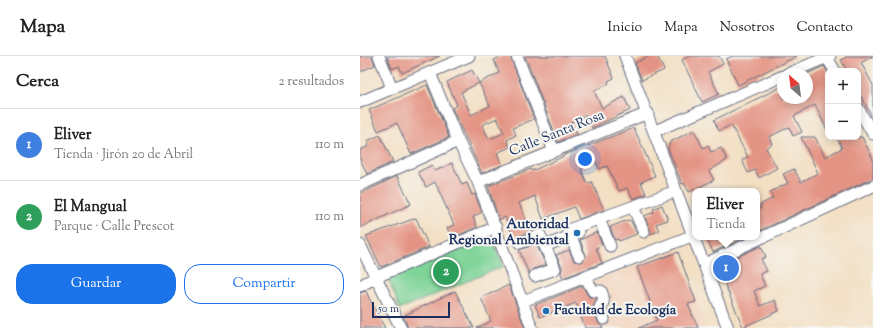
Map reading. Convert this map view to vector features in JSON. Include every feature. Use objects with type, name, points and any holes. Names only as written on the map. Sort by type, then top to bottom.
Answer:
[{"type":"street","points":[[378,56],[392,88]]},
{"type":"street","points":[[360,102],[469,56]]},
{"type":"street","points":[[517,56],[554,151]]},
{"type":"street","points":[[625,56],[692,230]]},
{"type":"street","points":[[800,68],[827,56],[833,68]]},
{"type":"street","points":[[430,73],[458,141],[478,182],[496,227],[532,328]]},
{"type":"street","points":[[655,131],[777,79]]},
{"type":"street","name":"Calle Santa Rosa","points":[[478,182],[648,113]]},
{"type":"street","points":[[861,113],[873,134]]},
{"type":"street","points":[[360,185],[458,141]]},
{"type":"street","points":[[760,238],[873,186]]},
{"type":"street","points":[[545,246],[570,233],[634,209],[676,191]]},
{"type":"street","points":[[634,209],[653,204],[654,207]]},
{"type":"street","points":[[634,209],[644,232]]},
{"type":"street","points":[[600,222],[610,246]]},
{"type":"street","points":[[360,286],[376,277],[496,227]]},
{"type":"street","points":[[570,233],[579,256]]},
{"type":"street","points":[[520,243],[540,235],[555,269],[535,276]]},
{"type":"street","points":[[523,301],[692,236]]},
{"type":"street","points":[[696,240],[728,328]]},
{"type":"street","points":[[705,264],[757,240]]},
{"type":"street","points":[[360,245],[401,328]]},
{"type":"street","points":[[585,276],[593,291],[601,291],[604,302],[600,307],[604,319]]},
{"type":"shaded area","points":[[679,249],[706,328],[580,328],[578,323],[564,328],[540,328],[531,306]]},
{"type":"green space","points":[[491,236],[504,266],[400,309],[388,279]]},
{"type":"building","points":[[360,56],[372,56],[375,65],[360,72]]},
{"type":"building","points":[[387,56],[440,56],[402,73],[399,66],[392,69]]},
{"type":"building","points":[[503,56],[510,56],[534,119],[513,128],[516,135],[507,140],[510,147],[497,153],[502,165],[482,173],[452,108],[457,105],[447,82],[472,70],[479,83],[499,73],[494,60]],"holes":[[[479,83],[490,106],[471,115],[461,92]],[[497,118],[504,133],[489,139],[482,125]]]},
{"type":"building","points":[[525,56],[605,56],[614,78],[608,81],[609,84],[594,91],[602,108],[624,97],[630,110],[592,128],[586,115],[571,122],[577,134],[558,142]]},
{"type":"building","points":[[649,56],[657,56],[664,70],[642,80],[635,63]]},
{"type":"building","points":[[689,56],[719,56],[723,64],[708,72],[719,94],[702,102],[682,60]]},
{"type":"building","points":[[733,56],[797,56],[738,85],[726,59]]},
{"type":"building","points":[[848,56],[873,56],[861,63],[873,85],[873,118],[861,96],[861,68],[845,68],[841,60]]},
{"type":"building","points":[[824,66],[825,68],[825,126],[815,105],[794,116],[802,132],[793,136],[789,127],[769,137],[772,144],[766,148],[777,168],[759,178],[755,170],[748,173],[742,160],[748,157],[731,125],[719,131],[714,120],[777,89],[777,104],[813,104],[813,71]]},
{"type":"building","points":[[427,85],[449,137],[411,154],[397,123],[378,131],[369,110]]},
{"type":"building","points":[[634,128],[655,176],[641,182],[646,194],[633,199],[627,188],[619,191],[607,166],[599,169],[596,162],[581,169],[587,183],[592,182],[604,210],[579,219],[574,207],[543,219],[535,196],[519,203],[531,231],[514,239],[505,217],[499,220],[488,186],[531,169],[532,171],[564,155]]},
{"type":"building","points":[[694,130],[703,148],[708,145],[711,152],[721,148],[727,160],[709,171],[714,180],[697,188],[692,188],[692,191],[689,192],[684,183],[682,184],[668,148],[670,142]]},
{"type":"building","points":[[380,135],[393,162],[367,174],[360,159],[360,150],[369,146],[367,141]]},
{"type":"building","points":[[801,137],[815,137],[825,157],[842,148],[838,140],[861,140],[862,137],[873,159],[873,178],[760,231],[760,205],[773,198],[770,192],[788,183],[783,174],[794,169],[801,182],[818,173]]},
{"type":"building","points":[[452,163],[462,185],[467,183],[472,195],[475,194],[482,212],[473,217],[477,227],[452,238],[447,228],[454,225],[435,182],[426,187],[418,172],[432,165],[435,171]]},
{"type":"building","points":[[397,176],[411,204],[360,228],[360,194]]},
{"type":"building","points":[[662,205],[668,220],[656,224],[659,231],[650,234],[650,229],[644,216],[654,212],[653,209]]},
{"type":"building","points":[[416,218],[429,247],[381,267],[366,236]]},
{"type":"building","points":[[628,220],[631,221],[637,234],[619,241],[618,239],[615,240],[610,227]]},
{"type":"building","points":[[597,232],[602,245],[596,248],[602,263],[563,278],[561,273],[562,267],[556,255],[569,250],[574,261],[582,262],[586,256],[580,240]]},
{"type":"building","points":[[707,240],[740,240],[713,252]]},
{"type":"building","points":[[536,244],[546,265],[533,269],[529,274],[519,250]]},
{"type":"building","points":[[761,246],[766,257],[761,259],[767,271],[760,274],[765,286],[754,291],[760,306],[775,300],[779,311],[743,327],[718,268],[720,267],[719,265]]},
{"type":"building","points":[[678,252],[696,302],[688,304],[698,328],[639,328],[657,320],[637,267]]},
{"type":"building","points":[[509,285],[525,328],[477,328],[491,321],[481,298]]},
{"type":"building","name":"Facultad de Ecología","points":[[582,286],[589,297],[596,298],[593,309],[598,322],[603,328],[585,328],[576,303],[540,317],[535,305]]},
{"type":"building","points":[[366,291],[385,328],[360,328],[360,293]]},
{"type":"building","points":[[455,291],[474,328],[408,328],[403,316]]},
{"type":"place","name":"Autoridad Regional Ambiental","points":[[577,233]]},
{"type":"place","name":"Eliver","points":[[726,268]]},
{"type":"place","name":"El Mangual","points":[[446,272]]},
{"type":"place","name":"Facultad de Ecología","points":[[546,311]]}]
